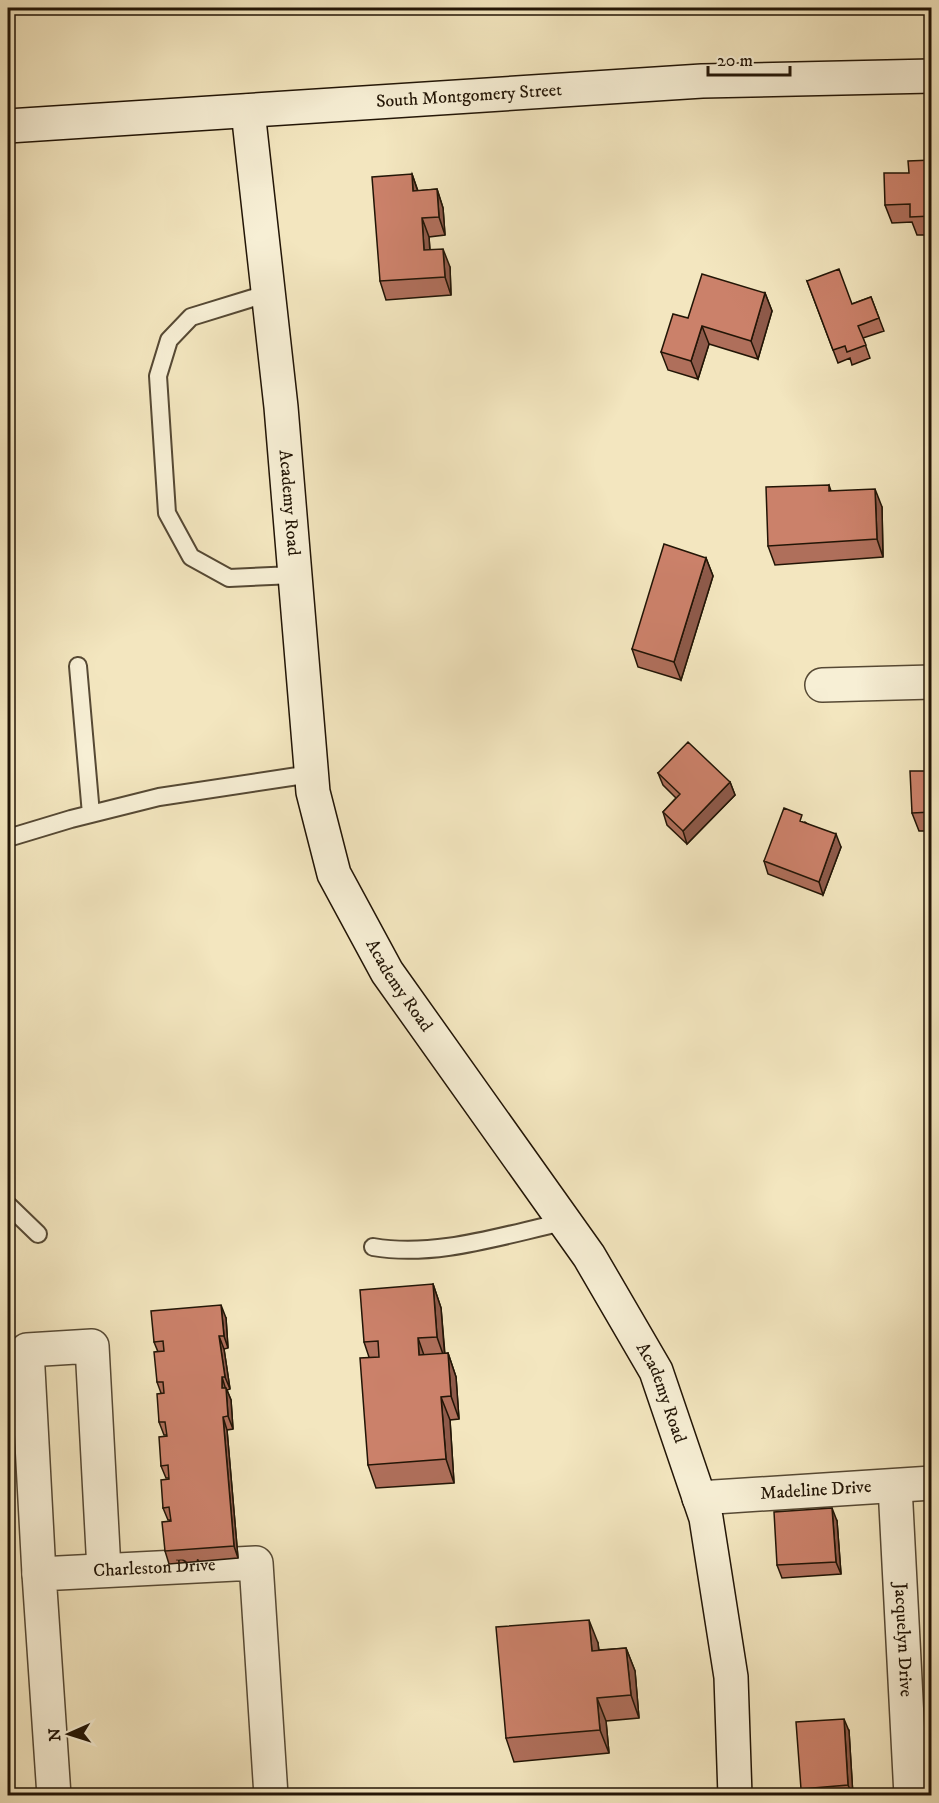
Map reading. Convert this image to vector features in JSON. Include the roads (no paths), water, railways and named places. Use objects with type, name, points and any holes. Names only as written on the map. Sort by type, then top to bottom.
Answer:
[{"type":"street","name":"South Montgomery Street","points":[[8,126],[702,81],[932,76]]},
{"type":"street","name":"Academy Road","points":[[248,111],[282,407],[313,792],[334,874],[387,972],[589,1256],[656,1371],[706,1518],[731,1677],[735,1796]]},
{"type":"street","points":[[822,685],[932,682]]},
{"type":"street","points":[[54,1796],[27,1350],[92,1346],[104,1570]]},
{"type":"street","name":"Madeline Drive","points":[[699,1498],[932,1483]]},
{"type":"street","name":"Jacquelyn Drive","points":[[895,1486],[911,1796]]},
{"type":"street","name":"Charleston Drive","points":[[39,1574],[256,1563],[271,1796]]},
{"type":"lane","points":[[269,293],[191,317],[169,340],[158,376],[167,513],[191,557],[229,578],[294,575]]},
{"type":"lane","points":[[78,666],[91,814]]},
{"type":"lane","points":[[8,838],[159,797],[311,774]]},
{"type":"lane","points":[[8,1205],[38,1234]]},
{"type":"lane","points":[[374,1247],[399,1251],[464,1244],[564,1222]]}]
